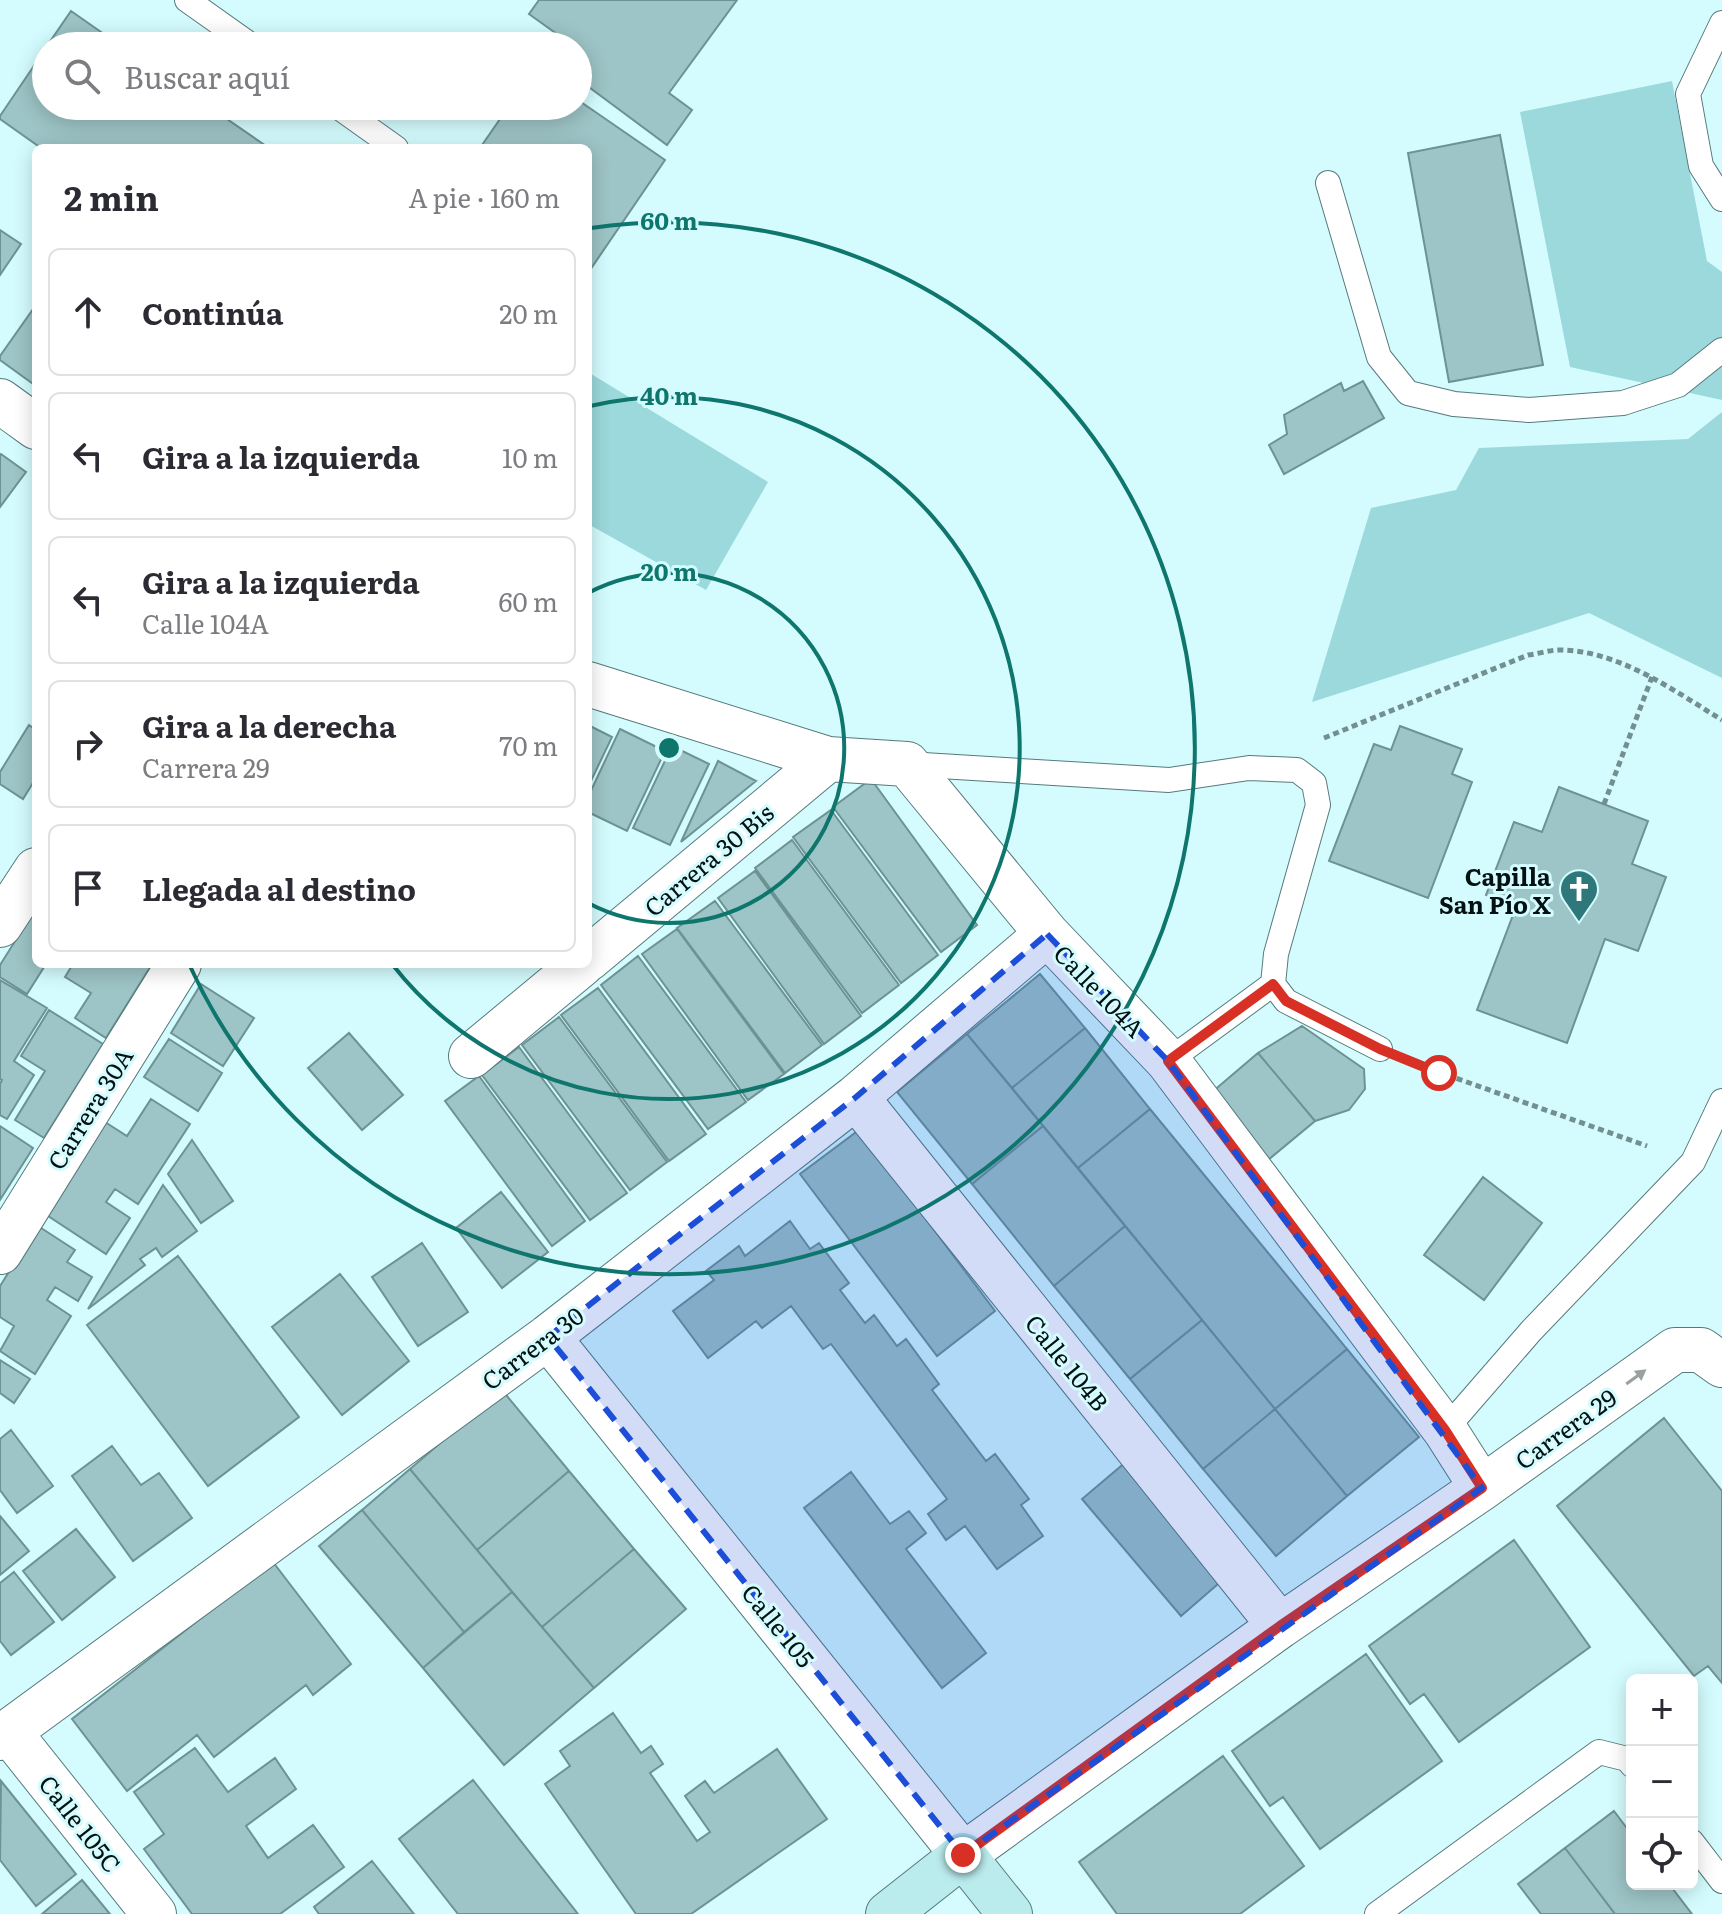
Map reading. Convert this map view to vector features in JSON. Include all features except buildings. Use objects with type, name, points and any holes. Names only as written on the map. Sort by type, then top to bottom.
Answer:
[{"type":"street","points":[[0,401],[32,424]]},
{"type":"street","points":[[592,685],[828,759],[907,764]]},
{"type":"street","name":"Carrera 30 Bis","points":[[592,956],[828,759]]},
{"type":"street","name":"Calle 104A","points":[[907,764],[1047,934],[1168,1061],[1445,1430],[1482,1488]]},
{"type":"street","points":[[0,925],[32,876]]},
{"type":"street","name":"Carrera 30","points":[[4,1735],[548,1337],[856,1097],[1047,934]]},
{"type":"street","name":"Carrera 30A","points":[[0,1252],[177,968]]},
{"type":"street","points":[[471,1056],[577,968]]},
{"type":"street","name":"Calle 104B","points":[[856,1097],[1280,1626]]},
{"type":"street","name":"Calle 105","points":[[548,1337],[1010,1914]]},
{"type":"street","name":"Carrera 29","points":[[888,1914],[963,1855],[1280,1626],[1482,1488],[1675,1350],[1711,1358]]},
{"type":"street","name":"Calle 105C","points":[[4,1735],[154,1914]]},
{"type":"lane","points":[[187,0],[232,32]]},
{"type":"lane","points":[[1722,23],[1688,94],[1701,166],[1722,199]]},
{"type":"lane","points":[[357,120],[390,144]]},
{"type":"lane","points":[[1328,183],[1379,357],[1408,393],[1454,404],[1529,410],[1623,403],[1678,385],[1722,350]]},
{"type":"lane","points":[[907,764],[1169,780],[1249,768],[1297,770],[1314,783],[1318,805],[1276,954],[1273,984],[1286,1001],[1380,1049]]},
{"type":"lane","points":[[1168,1061],[1273,984]]},
{"type":"lane","points":[[1445,1430],[1531,1331],[1693,1162],[1722,1101]]},
{"type":"lane","points":[[1377,1914],[1599,1752],[1626,1759]]},
{"type":"lane","points":[[1698,1850],[1722,1881]]},
{"type":"path","points":[[1323,738],[1528,655],[1558,650],[1594,655],[1652,677],[1722,720]]},
{"type":"path","points":[[1604,804],[1652,677]]},
{"type":"path","points":[[1380,1049],[1439,1073],[1693,1162]]},
{"type":"highlighted area","points":[[1047,934],[1168,1061],[1482,1488],[963,1855],[548,1337],[856,1097]]},
{"type":"shaded area","points":[[1672,81],[1707,261],[1722,272],[1722,400],[1570,367],[1520,112]]},
{"type":"shaded area","points":[[592,374],[768,482],[706,590],[592,526]]},
{"type":"shaded area","points":[[1722,412],[1722,678],[1589,613],[1312,702],[1371,508],[1456,490],[1479,448],[1688,439]]},
{"type":"place","name":"Capilla San Pío X","points":[[1579,923]]},
{"type":"route","points":[[963,1855],[1280,1626],[1482,1488],[1445,1430],[1168,1061],[1273,984],[1286,1001],[1380,1049],[1439,1073]]}]
